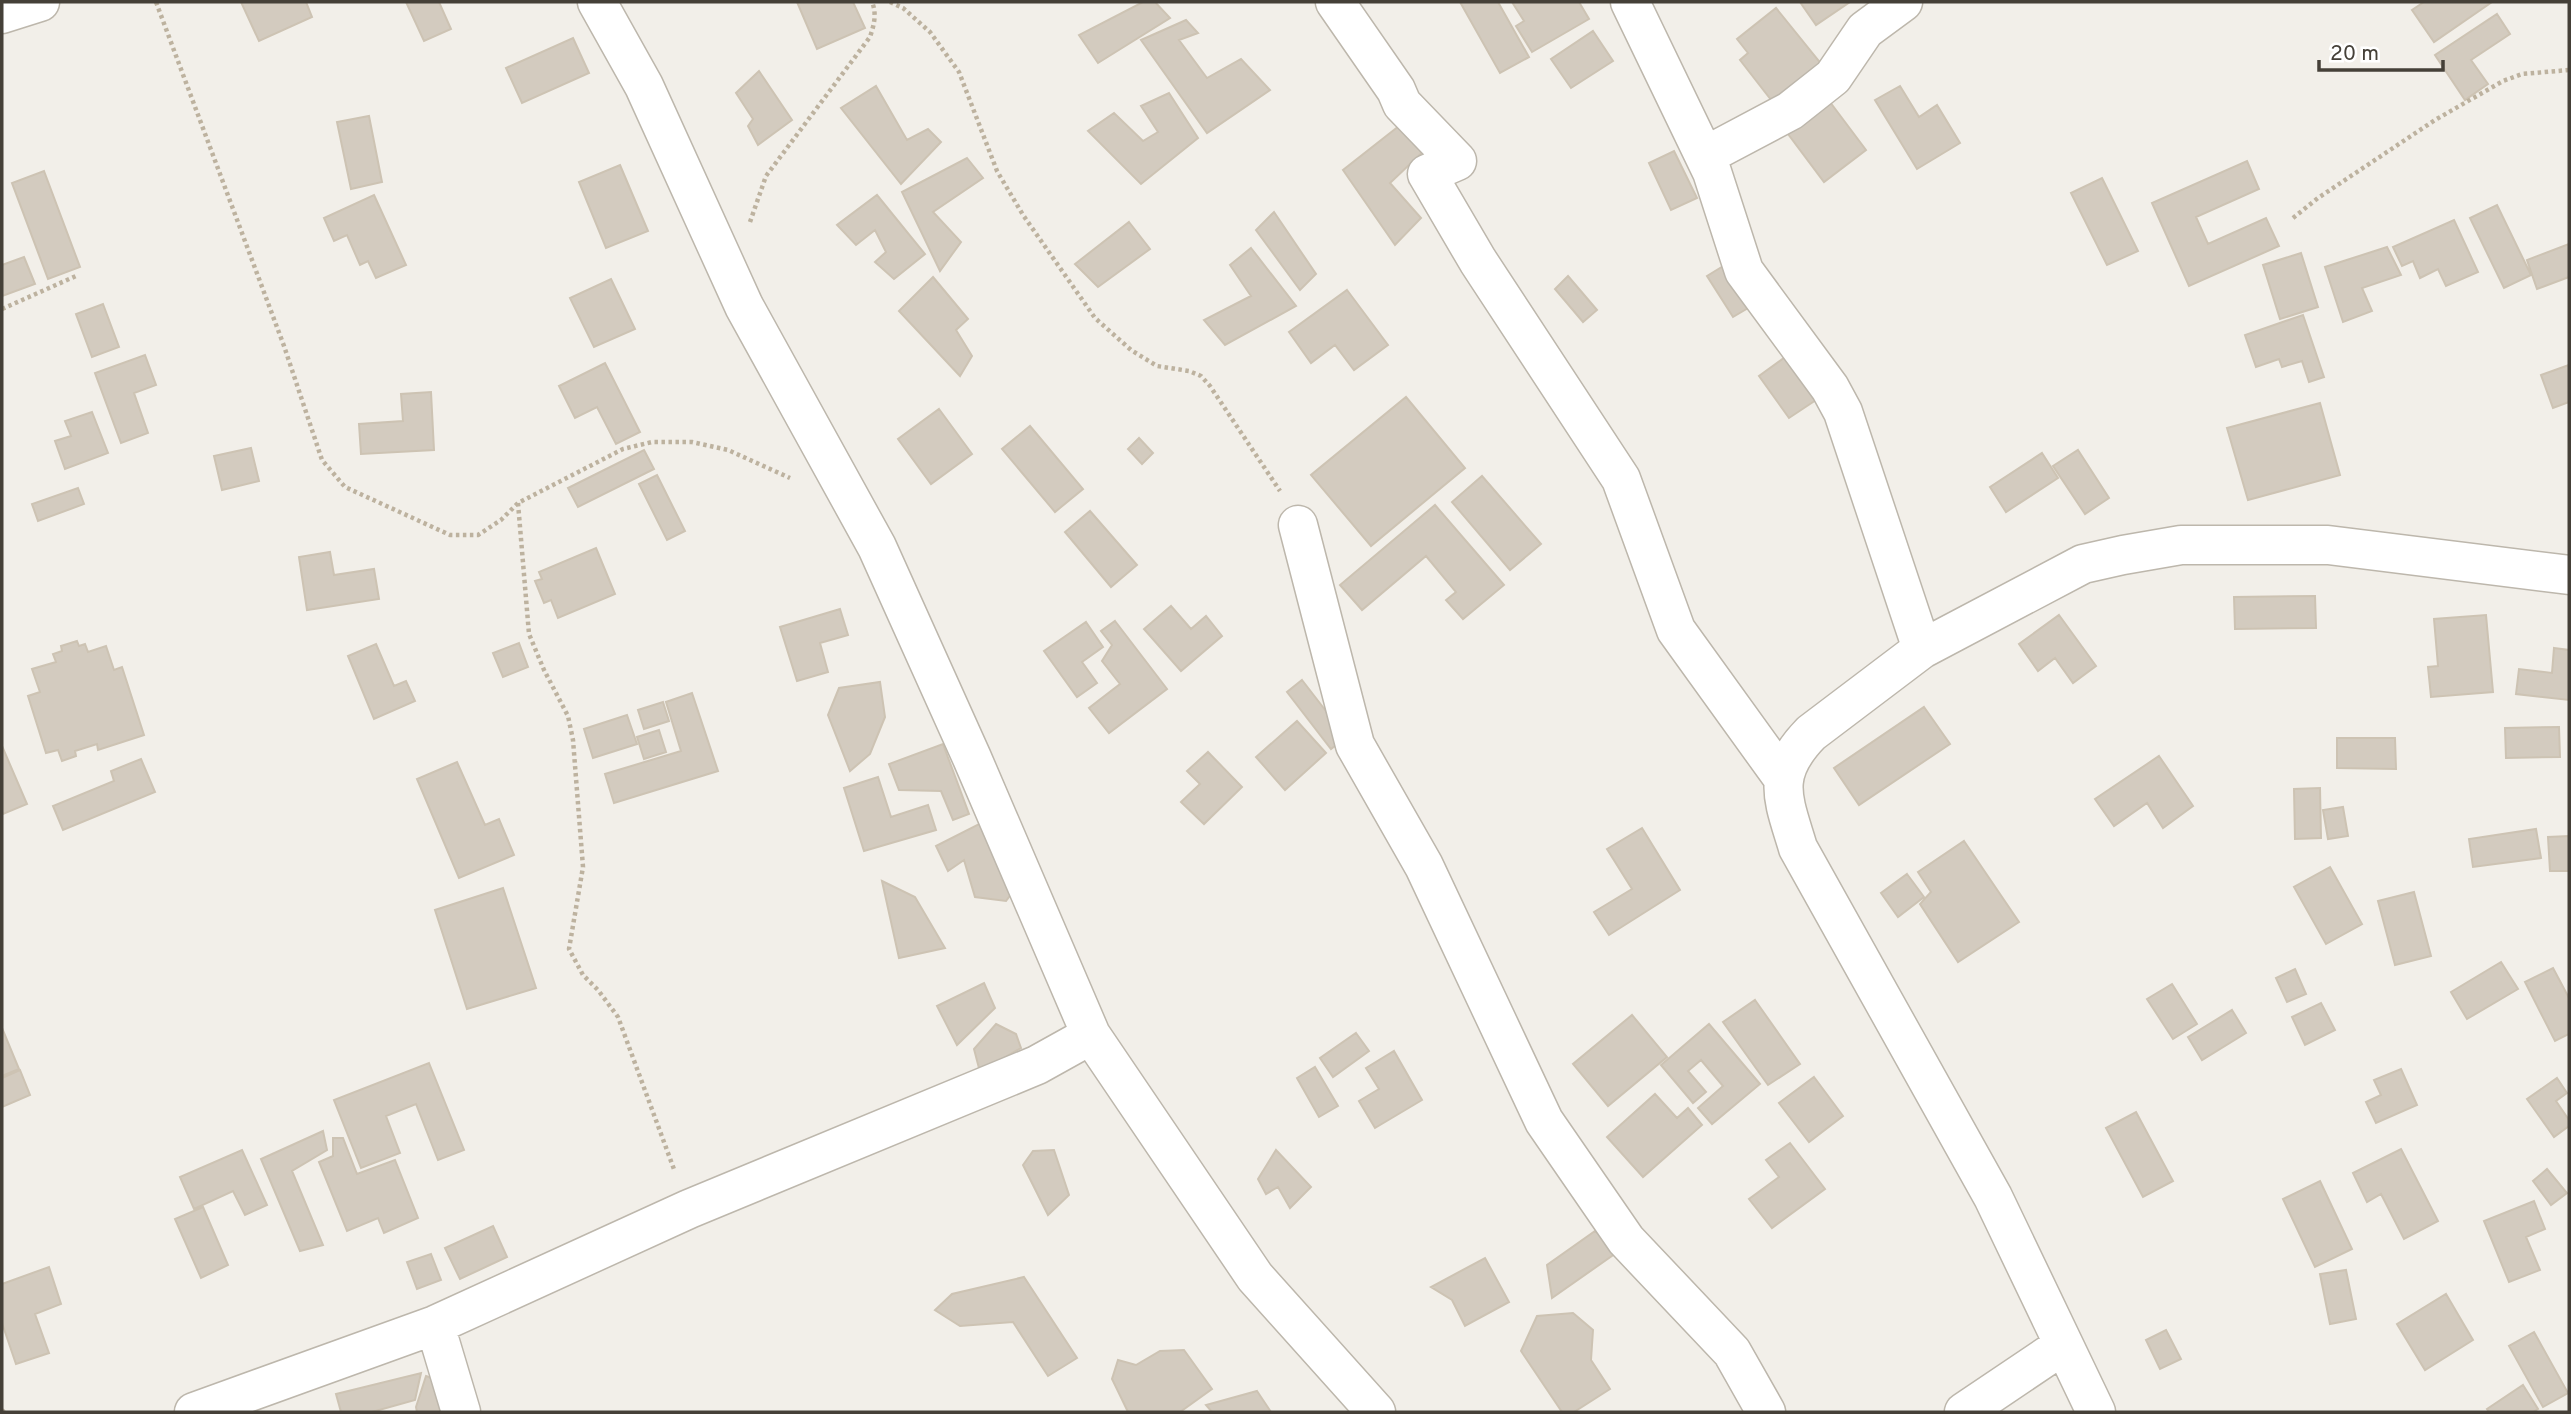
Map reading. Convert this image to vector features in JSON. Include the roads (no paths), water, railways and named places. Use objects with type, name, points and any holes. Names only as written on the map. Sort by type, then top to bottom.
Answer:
[{"type":"street","points":[[2,14],[40,2]]},
{"type":"street","points":[[597,2],[644,86],[744,306],[877,547],[972,758],[1091,1035],[1255,1277],[1376,1412]]},
{"type":"street","points":[[1335,2],[1396,90],[1402,104],[1457,161],[1427,174],[1478,261],[1621,479],[1676,631],[1782,778],[1784,800],[1798,848],[1993,1197],[2062,1346],[2096,1412]]},
{"type":"street","points":[[1630,2],[1705,156],[1744,271],[1830,388],[1843,412],[1922,649]]},
{"type":"street","points":[[1705,156],[1790,111],[1833,77],[1866,30],[1903,2]]},
{"type":"street","points":[[1298,525],[1355,745],[1424,866],[1544,1121],[1626,1240],[1732,1352],[1766,1412]]},
{"type":"street","points":[[1782,778],[1796,749],[1811,733],[1922,649],[2083,564],[2181,545],[2328,545],[2569,575]]},
{"type":"street","points":[[194,1412],[435,1325],[689,1209],[1025,1070],[1091,1035]]},
{"type":"street","points":[[435,1325],[461,1412]]},
{"type":"street","points":[[1964,1412],[2062,1346]]}]
